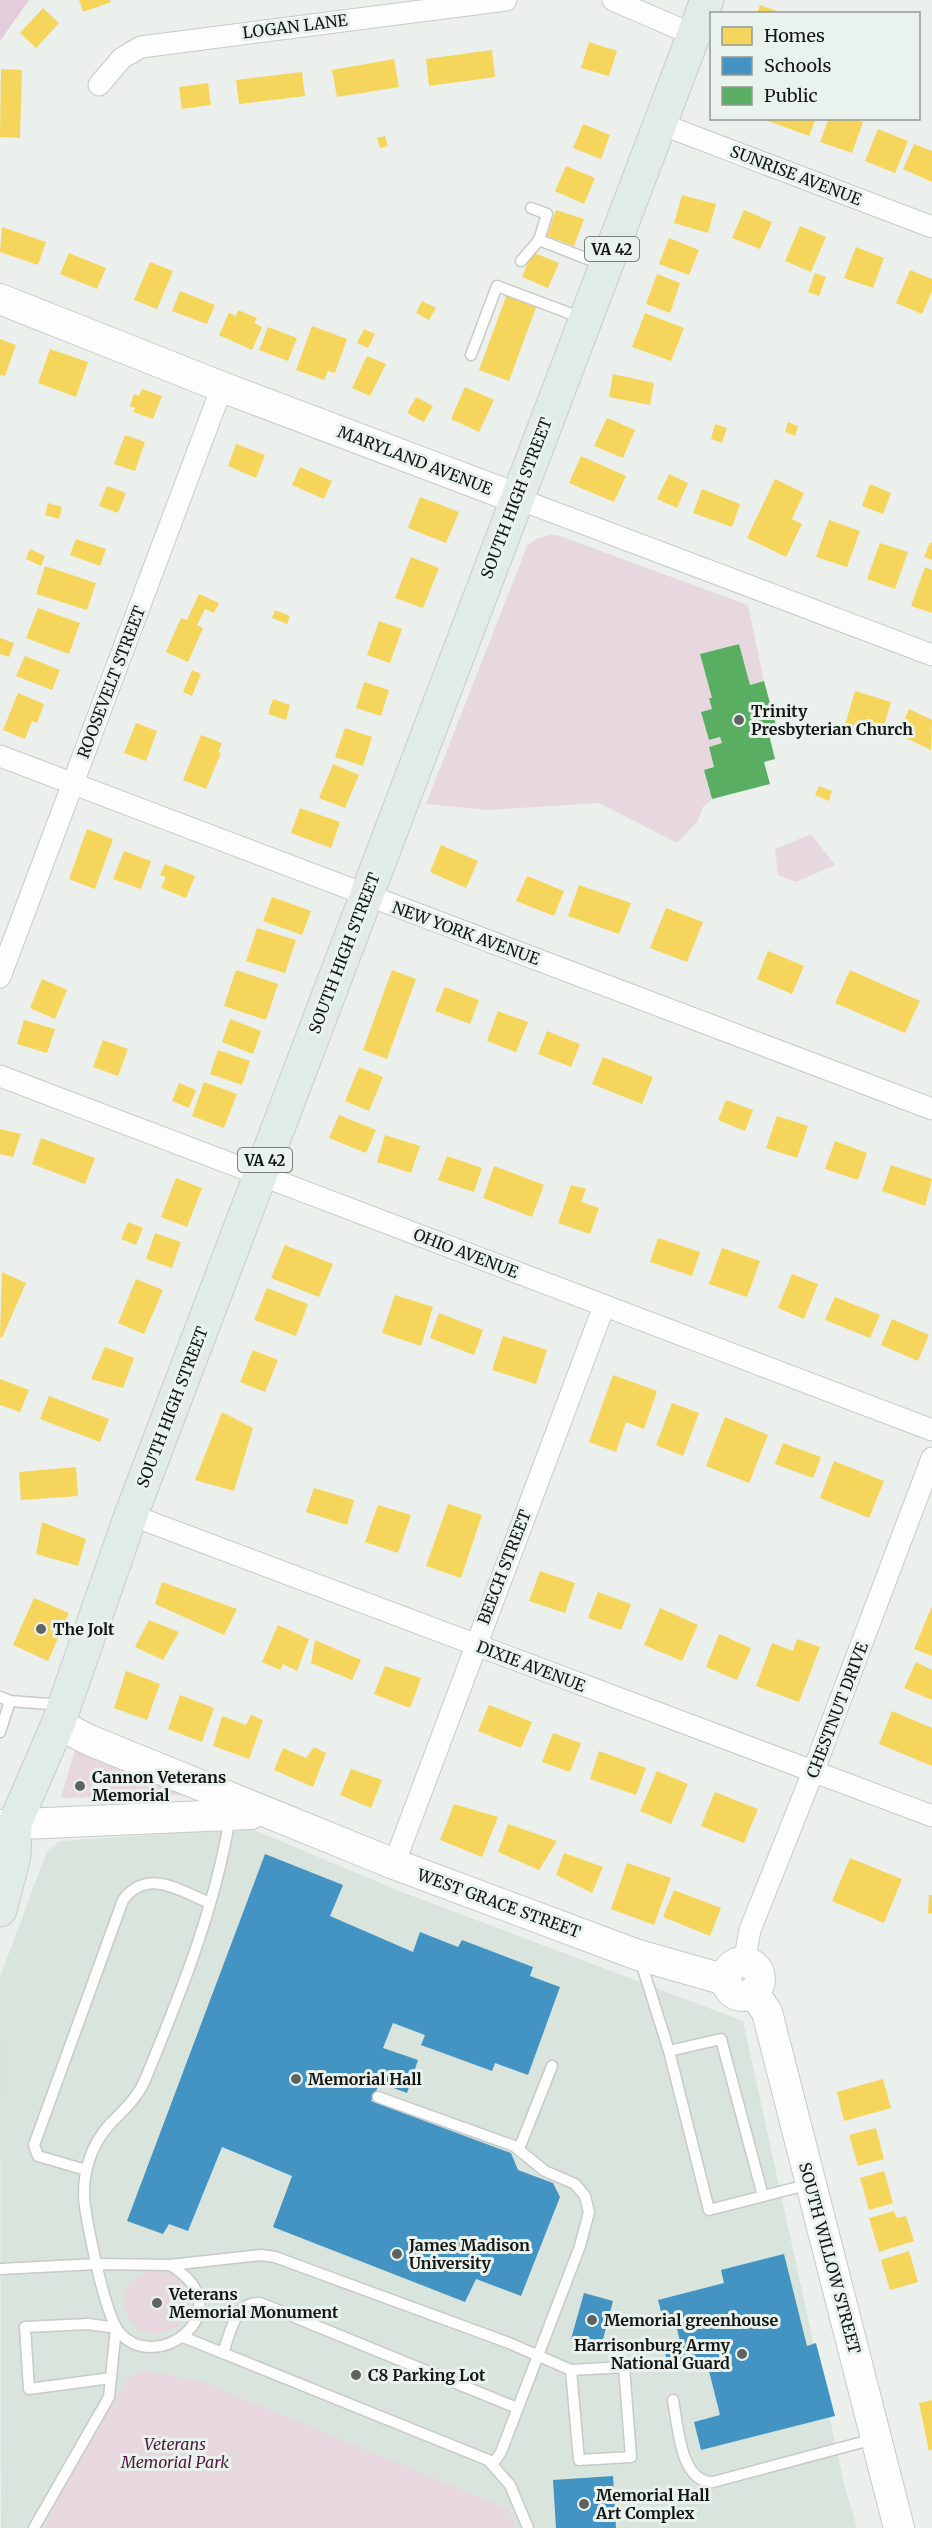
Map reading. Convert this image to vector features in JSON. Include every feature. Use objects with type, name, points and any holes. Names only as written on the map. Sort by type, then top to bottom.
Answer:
[{"type":"main road","name":"SOUTH HIGH STREET","points":[[0,1910],[14,1856],[5,1831],[61,1715],[131,1515],[707,0]]},
{"type":"street","name":"LOGAN LANE","points":[[99,85],[122,58],[141,47],[506,0]]},
{"type":"street","points":[[613,0],[694,35]]},
{"type":"street","name":"SUNRISE AVENUE","points":[[661,124],[932,227]]},
{"type":"street","name":"MARYLAND AVENUE","points":[[0,299],[222,387],[932,655]]},
{"type":"street","name":"ROOSEVELT STREET","points":[[0,977],[222,387]]},
{"type":"street","name":"NEW YORK AVENUE","points":[[0,756],[932,1109]]},
{"type":"street","name":"OHIO AVENUE","points":[[0,1076],[932,1430]]},
{"type":"street","name":"BEECH STREET","points":[[394,1864],[604,1306]]},
{"type":"street","name":"CHESTNUT DRIVE","points":[[735,1971],[932,1458]]},
{"type":"street","name":"DIXIE AVENUE","points":[[131,1515],[932,1816]]},
{"type":"street","name":"WEST GRACE STREET","points":[[61,1715],[88,1740],[231,1807],[275,1817],[639,1955],[735,1971],[734,1993],[744,1996],[753,1992]]},
{"type":"street","name":"WEST GRACE STREET","points":[[5,1831],[231,1807]]},
{"type":"street","name":"SOUTH WILLOW STREET","points":[[753,1992],[767,2012],[898,2528]]},
{"type":"lane","points":[[521,261],[539,240],[547,214],[531,208]]},
{"type":"lane","points":[[539,240],[606,266]]},
{"type":"lane","points":[[471,355],[497,286],[585,320]]},
{"type":"lane","points":[[0,1732],[5,1699],[61,1715]]},
{"type":"lane","points":[[34,2528],[109,2397],[116,2328],[97,2264],[85,2205],[86,2170],[99,2139],[143,2084],[179,1995],[218,1880],[231,1807]]},
{"type":"lane","points":[[86,2170],[38,2156],[34,2145],[123,1900],[139,1884],[151,1882],[210,1903]]},
{"type":"lane","points":[[639,1955],[669,2051],[709,2210],[811,2184]]},
{"type":"lane","points":[[669,2051],[722,2038],[763,2196]]},
{"type":"lane","points":[[519,2149],[552,2066]]},
{"type":"lane","points":[[378,2097],[519,2149],[545,2171],[575,2184],[585,2196],[589,2211],[588,2224],[501,2452],[493,2464]]},
{"type":"lane","points":[[0,2269],[97,2264],[170,2265],[261,2255],[275,2257],[537,2354],[571,2370],[624,2367],[631,2457],[579,2460],[571,2370]]},
{"type":"lane","points":[[111,2378],[29,2389],[25,2327],[88,2324],[116,2328],[134,2343],[152,2346],[169,2344],[183,2337],[200,2313],[201,2302],[190,2280],[170,2265]]},
{"type":"lane","points":[[223,2353],[241,2309],[251,2302],[260,2303],[517,2408]]},
{"type":"lane","points":[[183,2337],[480,2455],[493,2464],[513,2490],[528,2528]]},
{"type":"lane","points":[[673,2400],[688,2469],[697,2479],[705,2482],[713,2482],[877,2438]]},
{"type":"shaded area","points":[[0,0],[29,0],[0,41]]},
{"type":"shaded area","name":"James Madison University","points":[[249,1828],[402,1892],[743,2021],[845,2487],[857,2528],[1,2528],[0,1977],[47,1851],[60,1841]]},
{"type":"green space","points":[[557,535],[748,605],[764,681],[750,685],[739,644],[700,654],[712,698],[709,699],[712,709],[701,712],[709,740],[720,737],[722,743],[709,747],[714,767],[704,770],[712,799],[703,807],[698,821],[677,843],[599,803],[488,810],[426,804],[527,546],[536,539]]},
{"type":"green space","points":[[811,834],[835,865],[796,882],[778,875],[775,849]]},
{"type":"green space","points":[[76,1746],[185,1795],[61,1798]]},
{"type":"green space","points":[[156,2270],[174,2276],[182,2284],[188,2302],[182,2320],[174,2328],[156,2334],[138,2328],[130,2320],[124,2302],[130,2284],[138,2276]]},
{"type":"green space","name":"Veterans Memorial Park","points":[[140,2370],[201,2381],[508,2509],[516,2528],[46,2528],[56,2502],[126,2380]]},
{"type":"building: Homes","points":[[79,0],[110,0],[111,2],[83,12]]},
{"type":"building: Homes","points":[[760,5],[779,12],[758,12]]},
{"type":"building: Homes","points":[[43,8],[59,23],[36,48],[20,33]]},
{"type":"building: Homes","points":[[589,42],[617,51],[609,76],[581,68]]},
{"type":"building: Homes","points":[[492,50],[495,77],[429,86],[426,59]]},
{"type":"building: Homes","points":[[394,59],[399,87],[337,97],[332,70]]},
{"type":"building: Homes","points":[[1,69],[22,70],[20,138],[0,137]]},
{"type":"building: Homes","points":[[302,72],[305,96],[239,104],[236,80]]},
{"type":"building: Homes","points":[[208,83],[211,105],[182,109],[179,87]]},
{"type":"building: Homes","points":[[768,120],[815,120],[809,136]]},
{"type":"building: Homes","points":[[828,120],[863,122],[852,153],[820,142]]},
{"type":"building: Homes","points":[[583,124],[610,135],[601,159],[573,148]]},
{"type":"building: Homes","points":[[878,129],[908,141],[895,173],[865,161]]},
{"type":"building: Homes","points":[[385,136],[388,146],[380,148],[377,138]]},
{"type":"building: Homes","points":[[914,144],[932,151],[932,182],[903,169]]},
{"type":"building: Homes","points":[[566,166],[595,178],[584,204],[555,191]]},
{"type":"building: Homes","points":[[682,195],[716,204],[708,233],[674,223]]},
{"type":"building: Homes","points":[[556,210],[584,219],[574,246],[547,236]]},
{"type":"building: Homes","points":[[744,210],[772,222],[760,249],[732,238]]},
{"type":"building: Homes","points":[[800,226],[826,237],[811,272],[785,261]]},
{"type":"building: Homes","points":[[2,227],[46,242],[38,265],[0,252]]},
{"type":"building: Homes","points":[[669,238],[699,250],[689,275],[659,264]]},
{"type":"building: Homes","points":[[856,247],[884,258],[873,288],[844,278]]},
{"type":"building: Homes","points":[[532,252],[559,263],[548,288],[522,277]]},
{"type":"building: Homes","points":[[69,253],[106,268],[97,289],[60,274]]},
{"type":"building: Homes","points":[[150,262],[173,271],[157,309],[134,300]]},
{"type":"building: Homes","points":[[910,270],[932,279],[932,291],[922,314],[896,303]]},
{"type":"building: Homes","points":[[815,273],[826,277],[819,296],[808,292]]},
{"type":"building: Homes","points":[[657,274],[680,283],[670,313],[646,304]]},
{"type":"building: Homes","points":[[180,291],[215,305],[207,324],[172,311]]},
{"type":"building: Homes","points":[[507,294],[537,305],[509,381],[479,370]]},
{"type":"building: Homes","points":[[422,301],[436,308],[429,320],[416,313]]},
{"type":"building: Homes","points":[[238,310],[257,318],[254,323],[262,327],[252,350],[219,335],[229,313],[236,316]]},
{"type":"building: Homes","points":[[645,313],[684,328],[671,361],[632,347]]},
{"type":"building: Homes","points":[[312,326],[347,339],[335,373],[328,371],[324,380],[296,370]]},
{"type":"building: Homes","points":[[268,327],[297,338],[288,361],[259,350]]},
{"type":"building: Homes","points":[[364,329],[375,334],[368,348],[357,343]]},
{"type":"building: Homes","points":[[0,339],[16,345],[5,376],[0,375]]},
{"type":"building: Homes","points":[[50,349],[88,362],[76,397],[38,383]]},
{"type":"building: Homes","points":[[367,356],[386,364],[370,396],[352,388]]},
{"type":"building: Homes","points":[[613,374],[654,383],[650,405],[609,397]]},
{"type":"building: Homes","points":[[465,387],[494,400],[479,432],[451,419]]},
{"type":"building: Homes","points":[[142,389],[162,396],[153,419],[133,412],[135,408],[130,406],[134,394],[139,396]]},
{"type":"building: Homes","points":[[416,397],[433,406],[424,422],[407,413]]},
{"type":"building: Homes","points":[[607,418],[635,430],[623,458],[594,446]]},
{"type":"building: Homes","points":[[788,422],[798,426],[795,436],[785,432]]},
{"type":"building: Homes","points":[[715,424],[727,428],[722,443],[711,439]]},
{"type":"building: Homes","points":[[125,435],[145,442],[135,471],[114,464]]},
{"type":"building: Homes","points":[[236,444],[265,455],[256,478],[228,466]]},
{"type":"building: Homes","points":[[581,456],[626,476],[614,502],[569,483]]},
{"type":"building: Homes","points":[[300,467],[332,481],[324,499],[292,485]]},
{"type":"building: Homes","points":[[669,474],[688,483],[677,508],[657,499]]},
{"type":"building: Homes","points":[[775,479],[804,493],[792,519],[802,524],[786,557],[747,538]]},
{"type":"building: Homes","points":[[870,484],[891,493],[883,514],[862,506]]},
{"type":"building: Homes","points":[[107,486],[126,493],[118,513],[99,506]]},
{"type":"building: Homes","points":[[702,489],[740,504],[732,527],[693,513]]},
{"type":"building: Homes","points":[[420,497],[459,512],[446,543],[408,528]]},
{"type":"building: Homes","points":[[48,503],[62,507],[59,519],[45,515]]},
{"type":"building: Homes","points":[[829,520],[860,531],[847,567],[816,557]]},
{"type":"building: Homes","points":[[76,539],[106,549],[100,566],[70,555]]},
{"type":"building: Homes","points":[[930,542],[932,543],[932,560],[924,557]]},
{"type":"building: Homes","points":[[880,543],[908,552],[895,589],[867,579]]},
{"type":"building: Homes","points":[[30,549],[45,556],[41,566],[26,559]]},
{"type":"building: Homes","points":[[411,557],[439,568],[423,608],[395,598]]},
{"type":"building: Homes","points":[[45,566],[96,583],[87,610],[36,594]]},
{"type":"building: Homes","points":[[925,567],[932,570],[932,613],[911,606]]},
{"type":"building: Homes","points":[[199,594],[219,603],[214,613],[205,609],[197,625],[203,628],[188,662],[166,652],[181,618],[187,620]]},
{"type":"building: Homes","points":[[38,608],[80,623],[69,654],[26,638]]},
{"type":"building: Homes","points":[[275,610],[290,616],[287,624],[272,618]]},
{"type":"building: Homes","points":[[379,621],[402,629],[390,663],[367,655]]},
{"type":"building: Homes","points":[[0,638],[14,643],[9,657],[0,654]]},
{"type":"building: Homes","points":[[25,656],[60,670],[52,690],[16,676]]},
{"type":"building: Homes","points":[[192,670],[201,674],[192,696],[183,692]]},
{"type":"building: Homes","points":[[364,682],[389,690],[381,716],[356,708]]},
{"type":"building: Homes","points":[[855,691],[891,702],[881,736],[845,725]]},
{"type":"building: Homes","points":[[18,693],[44,704],[37,723],[32,721],[25,739],[3,730]]},
{"type":"building: Homes","points":[[273,699],[290,705],[286,720],[268,714]]},
{"type":"building: Homes","points":[[909,709],[932,720],[931,750],[898,734]]},
{"type":"building: Homes","points":[[136,723],[157,731],[146,761],[124,753]]},
{"type":"building: Homes","points":[[345,728],[372,737],[363,766],[335,757]]},
{"type":"building: Homes","points":[[201,735],[222,743],[218,752],[221,753],[206,789],[183,780]]},
{"type":"building: Homes","points":[[333,764],[359,775],[345,808],[319,798]]},
{"type":"building: Homes","points":[[819,786],[832,791],[829,801],[815,795]]},
{"type":"building: Homes","points":[[300,808],[340,822],[331,848],[291,833]]},
{"type":"building: Homes","points":[[87,829],[113,839],[95,889],[69,879]]},
{"type":"building: Homes","points":[[441,845],[478,861],[466,888],[430,872]]},
{"type":"building: Homes","points":[[124,851],[151,861],[141,889],[113,879]]},
{"type":"building: Homes","points":[[165,864],[195,876],[186,898],[161,888],[166,877],[160,875]]},
{"type":"building: Homes","points":[[527,876],[564,891],[554,916],[516,901]]},
{"type":"building: Homes","points":[[579,885],[631,903],[619,934],[568,916]]},
{"type":"building: Homes","points":[[272,897],[311,911],[302,935],[263,921]]},
{"type":"building: Homes","points":[[666,908],[703,922],[687,962],[650,948]]},
{"type":"building: Homes","points":[[257,928],[296,940],[285,973],[246,961]]},
{"type":"building: Homes","points":[[768,951],[804,966],[792,994],[757,979]]},
{"type":"building: Homes","points":[[236,970],[278,984],[266,1020],[224,1006]]},
{"type":"building: Homes","points":[[392,970],[416,979],[387,1059],[363,1050]]},
{"type":"building: Homes","points":[[850,970],[920,1001],[905,1033],[835,1003]]},
{"type":"building: Homes","points":[[42,979],[67,990],[55,1019],[30,1008]]},
{"type":"building: Homes","points":[[445,987],[479,1000],[470,1024],[435,1011]]},
{"type":"building: Homes","points":[[498,1011],[528,1022],[516,1052],[487,1041]]},
{"type":"building: Homes","points":[[230,1019],[261,1031],[253,1054],[222,1042]]},
{"type":"building: Homes","points":[[24,1020],[55,1029],[47,1053],[17,1044]]},
{"type":"building: Homes","points":[[547,1031],[580,1044],[571,1067],[538,1054]]},
{"type":"building: Homes","points":[[103,1040],[128,1049],[118,1076],[93,1067]]},
{"type":"building: Homes","points":[[218,1050],[250,1061],[242,1085],[210,1074]]},
{"type":"building: Homes","points":[[603,1057],[653,1077],[642,1104],[592,1084]]},
{"type":"building: Homes","points":[[359,1067],[383,1077],[369,1111],[345,1101]]},
{"type":"building: Homes","points":[[204,1082],[237,1094],[224,1128],[192,1116]]},
{"type":"building: Homes","points":[[179,1083],[196,1090],[189,1108],[172,1101]]},
{"type":"building: Homes","points":[[726,1100],[753,1110],[745,1131],[718,1120]]},
{"type":"building: Homes","points":[[339,1115],[376,1130],[366,1153],[329,1138]]},
{"type":"building: Homes","points":[[777,1116],[808,1126],[797,1158],[766,1148]]},
{"type":"building: Homes","points":[[0,1129],[21,1134],[13,1157],[0,1154]]},
{"type":"building: Homes","points":[[385,1135],[420,1146],[411,1173],[377,1162]]},
{"type":"building: Homes","points":[[41,1138],[95,1158],[85,1184],[32,1164]]},
{"type":"building: Homes","points":[[835,1141],[867,1153],[858,1180],[825,1169]]},
{"type":"building: Homes","points":[[447,1156],[482,1168],[474,1192],[438,1180]]},
{"type":"building: Homes","points":[[891,1165],[932,1179],[925,1206],[882,1191]]},
{"type":"building: Homes","points":[[494,1166],[544,1185],[532,1217],[483,1198]]},
{"type":"building: Homes","points":[[176,1178],[202,1188],[187,1227],[161,1217]]},
{"type":"building: Homes","points":[[571,1185],[586,1189],[581,1202],[599,1208],[590,1234],[558,1223]]},
{"type":"building: Homes","points":[[128,1222],[143,1228],[136,1245],[121,1239]]},
{"type":"building: Homes","points":[[155,1233],[181,1242],[172,1268],[146,1259]]},
{"type":"building: Homes","points":[[658,1238],[700,1252],[692,1276],[650,1262]]},
{"type":"building: Homes","points":[[285,1245],[333,1264],[319,1297],[271,1278]]},
{"type":"building: Homes","points":[[722,1248],[760,1261],[747,1297],[709,1284]]},
{"type":"building: Homes","points":[[2,1272],[26,1283],[2,1338],[0,1337]]},
{"type":"building: Homes","points":[[792,1274],[818,1284],[804,1319],[778,1308]]},
{"type":"building: Homes","points":[[136,1279],[163,1290],[144,1334],[118,1323]]},
{"type":"building: Homes","points":[[267,1288],[308,1304],[296,1336],[254,1320]]},
{"type":"building: Homes","points":[[395,1295],[433,1307],[421,1346],[382,1333]]},
{"type":"building: Homes","points":[[835,1297],[880,1315],[870,1338],[825,1320]]},
{"type":"building: Homes","points":[[439,1313],[483,1330],[474,1355],[430,1338]]},
{"type":"building: Homes","points":[[892,1319],[929,1335],[918,1361],[881,1345]]},
{"type":"building: Homes","points":[[503,1336],[547,1350],[536,1384],[492,1370]]},
{"type":"building: Homes","points":[[105,1347],[134,1358],[123,1388],[91,1379]]},
{"type":"building: Homes","points":[[253,1350],[278,1360],[265,1392],[240,1382]]},
{"type":"building: Homes","points":[[613,1375],[657,1391],[644,1429],[626,1422],[616,1452],[589,1442]]},
{"type":"building: Homes","points":[[0,1379],[29,1390],[20,1412],[0,1405]]},
{"type":"building: Homes","points":[[49,1396],[109,1419],[100,1442],[40,1419]]},
{"type":"building: Homes","points":[[672,1403],[699,1413],[683,1456],[656,1445]]},
{"type":"building: Homes","points":[[222,1412],[253,1428],[234,1491],[195,1480]]},
{"type":"building: Homes","points":[[725,1417],[768,1435],[749,1483],[706,1466]]},
{"type":"building: Homes","points":[[783,1443],[821,1457],[813,1478],[775,1464]]},
{"type":"building: Homes","points":[[834,1461],[884,1481],[869,1518],[820,1498]]},
{"type":"building: Homes","points":[[76,1467],[78,1496],[21,1500],[19,1472]]},
{"type":"building: Homes","points":[[314,1488],[354,1500],[347,1525],[306,1512]]},
{"type":"building: Homes","points":[[448,1504],[482,1515],[461,1578],[426,1566]]},
{"type":"building: Homes","points":[[378,1505],[411,1515],[398,1553],[365,1542]]},
{"type":"building: Homes","points":[[42,1522],[86,1539],[78,1566],[36,1554]]},
{"type":"building: Homes","points":[[540,1571],[575,1583],[565,1613],[529,1601]]},
{"type":"building: Homes","points":[[162,1582],[237,1609],[224,1635],[155,1604]]},
{"type":"building: Homes","points":[[598,1592],[631,1604],[621,1630],[588,1618]]},
{"type":"building: Homes","name":"The Jolt","points":[[34,1598],[69,1613],[48,1661],[13,1645]]},
{"type":"building: Homes","points":[[932,1606],[932,1656],[914,1649]]},
{"type":"building: Homes","points":[[660,1608],[698,1625],[682,1661],[644,1645]]},
{"type":"building: Homes","points":[[149,1620],[179,1632],[163,1660],[135,1647]]},
{"type":"building: Homes","points":[[278,1625],[309,1639],[297,1671],[283,1664],[280,1670],[262,1662]]},
{"type":"building: Homes","points":[[719,1634],[751,1648],[737,1680],[706,1667]]},
{"type":"building: Homes","points":[[797,1639],[820,1647],[799,1702],[756,1686],[772,1643],[793,1651]]},
{"type":"building: Homes","points":[[315,1640],[361,1660],[352,1680],[311,1663]]},
{"type":"building: Homes","points":[[916,1662],[932,1670],[932,1700],[904,1688]]},
{"type":"building: Homes","points":[[385,1666],[421,1678],[410,1708],[374,1694]]},
{"type":"building: Homes","points":[[126,1671],[160,1684],[147,1720],[114,1708]]},
{"type":"building: Homes","points":[[180,1695],[214,1708],[202,1742],[168,1729]]},
{"type":"building: Homes","points":[[489,1705],[532,1722],[521,1748],[478,1731]]},
{"type":"building: Homes","points":[[892,1711],[932,1728],[932,1766],[879,1744]]},
{"type":"building: Homes","points":[[251,1715],[263,1720],[249,1759],[213,1746],[222,1716],[246,1725]]},
{"type":"building: Homes","points":[[553,1733],[581,1743],[570,1772],[542,1762]]},
{"type":"building: Homes","points":[[314,1747],[326,1753],[313,1787],[274,1770],[283,1748],[306,1758]]},
{"type":"building: Homes","points":[[599,1751],[646,1768],[636,1795],[590,1779]]},
{"type":"building: Homes","points":[[351,1769],[382,1780],[371,1808],[340,1795]]},
{"type":"building: Homes","points":[[657,1771],[688,1784],[671,1824],[640,1811]]},
{"type":"building: Homes","points":[[715,1792],[758,1809],[744,1843],[701,1826]]},
{"type":"building: Homes","points":[[454,1804],[498,1817],[482,1857],[440,1840]]},
{"type":"building: Homes","points":[[508,1824],[557,1841],[539,1870],[498,1852]]},
{"type":"building: Homes","points":[[564,1853],[603,1867],[592,1893],[556,1875]]},
{"type":"building: Homes","points":[[850,1858],[902,1879],[884,1923],[832,1901]]},
{"type":"building: Homes","points":[[627,1863],[671,1878],[654,1925],[611,1909]]},
{"type":"building: Homes","points":[[674,1890],[721,1908],[710,1936],[663,1917]]},
{"type":"building: Homes","points":[[929,1895],[932,1895],[932,1914],[928,1913]]},
{"type":"building: Homes","points":[[883,2079],[891,2108],[844,2121],[837,2092]]},
{"type":"building: Homes","points":[[876,2128],[884,2159],[858,2166],[849,2135]]},
{"type":"building: Homes","points":[[884,2171],[893,2203],[869,2210],[860,2178]]},
{"type":"building: Homes","points":[[894,2211],[897,2218],[906,2216],[914,2241],[879,2252],[869,2218]]},
{"type":"building: Homes","points":[[909,2251],[918,2282],[890,2290],[881,2260]]},
{"type":"building: Homes","points":[[932,2400],[932,2450],[929,2451],[919,2403]]},
{"type":"building: Schools","name":"Memorial Hall","points":[[265,1854],[343,1885],[330,1916],[413,1952],[420,1932],[458,1947],[462,1940],[533,1967],[530,1976],[560,1987],[528,2075],[495,2063],[492,2071],[421,2045],[425,2035],[393,2023],[383,2048],[418,2060],[407,2093],[380,2083],[371,2101],[511,2153],[518,2170],[553,2183],[560,2197],[521,2296],[476,2279],[465,2302],[273,2227],[292,2176],[222,2147],[188,2231],[169,2224],[163,2234],[127,2221]]},
{"type":"building: Schools","name":"Harrisonburg Army National Guard","points":[[784,2254],[807,2346],[816,2343],[835,2416],[701,2450],[694,2422],[720,2415],[706,2359],[669,2368],[664,2349],[681,2345],[674,2317],[663,2319],[658,2300],[724,2283],[721,2270]]},
{"type":"building: Schools","name":"Memorial greenhouse","points":[[584,2293],[613,2301],[601,2347],[571,2339]]},
{"type":"building: Schools","name":"Memorial Hall Art Complex","points":[[613,2476],[616,2528],[556,2528],[553,2480]]},
{"type":"building: Public","name":"Trinity Presbyterian Church","points":[[739,644],[750,685],[764,681],[777,729],[768,731],[775,759],[764,762],[770,784],[712,799],[704,770],[714,767],[709,747],[722,743],[720,737],[709,740],[701,712],[712,709],[709,698],[712,698],[700,654]]},
{"type":"place","name":"Trinity Presbyterian Church","points":[[739,720]]},
{"type":"place","name":"The Jolt","points":[[41,1629]]},
{"type":"place","name":"Cannon Veterans Memorial","points":[[80,1786]]},
{"type":"place","name":"Memorial Hall","points":[[296,2079]]},
{"type":"place","name":"James Madison University","points":[[397,2254]]},
{"type":"place","name":"Veterans Memorial Monument","points":[[157,2303]]},
{"type":"place","name":"Memorial greenhouse","points":[[592,2320]]},
{"type":"place","name":"Harrisonburg Army National Guard","points":[[742,2354]]},
{"type":"place","name":"C8 Parking Lot","points":[[356,2375]]},
{"type":"place","name":"Memorial Hall Art Complex","points":[[584,2504]]}]
